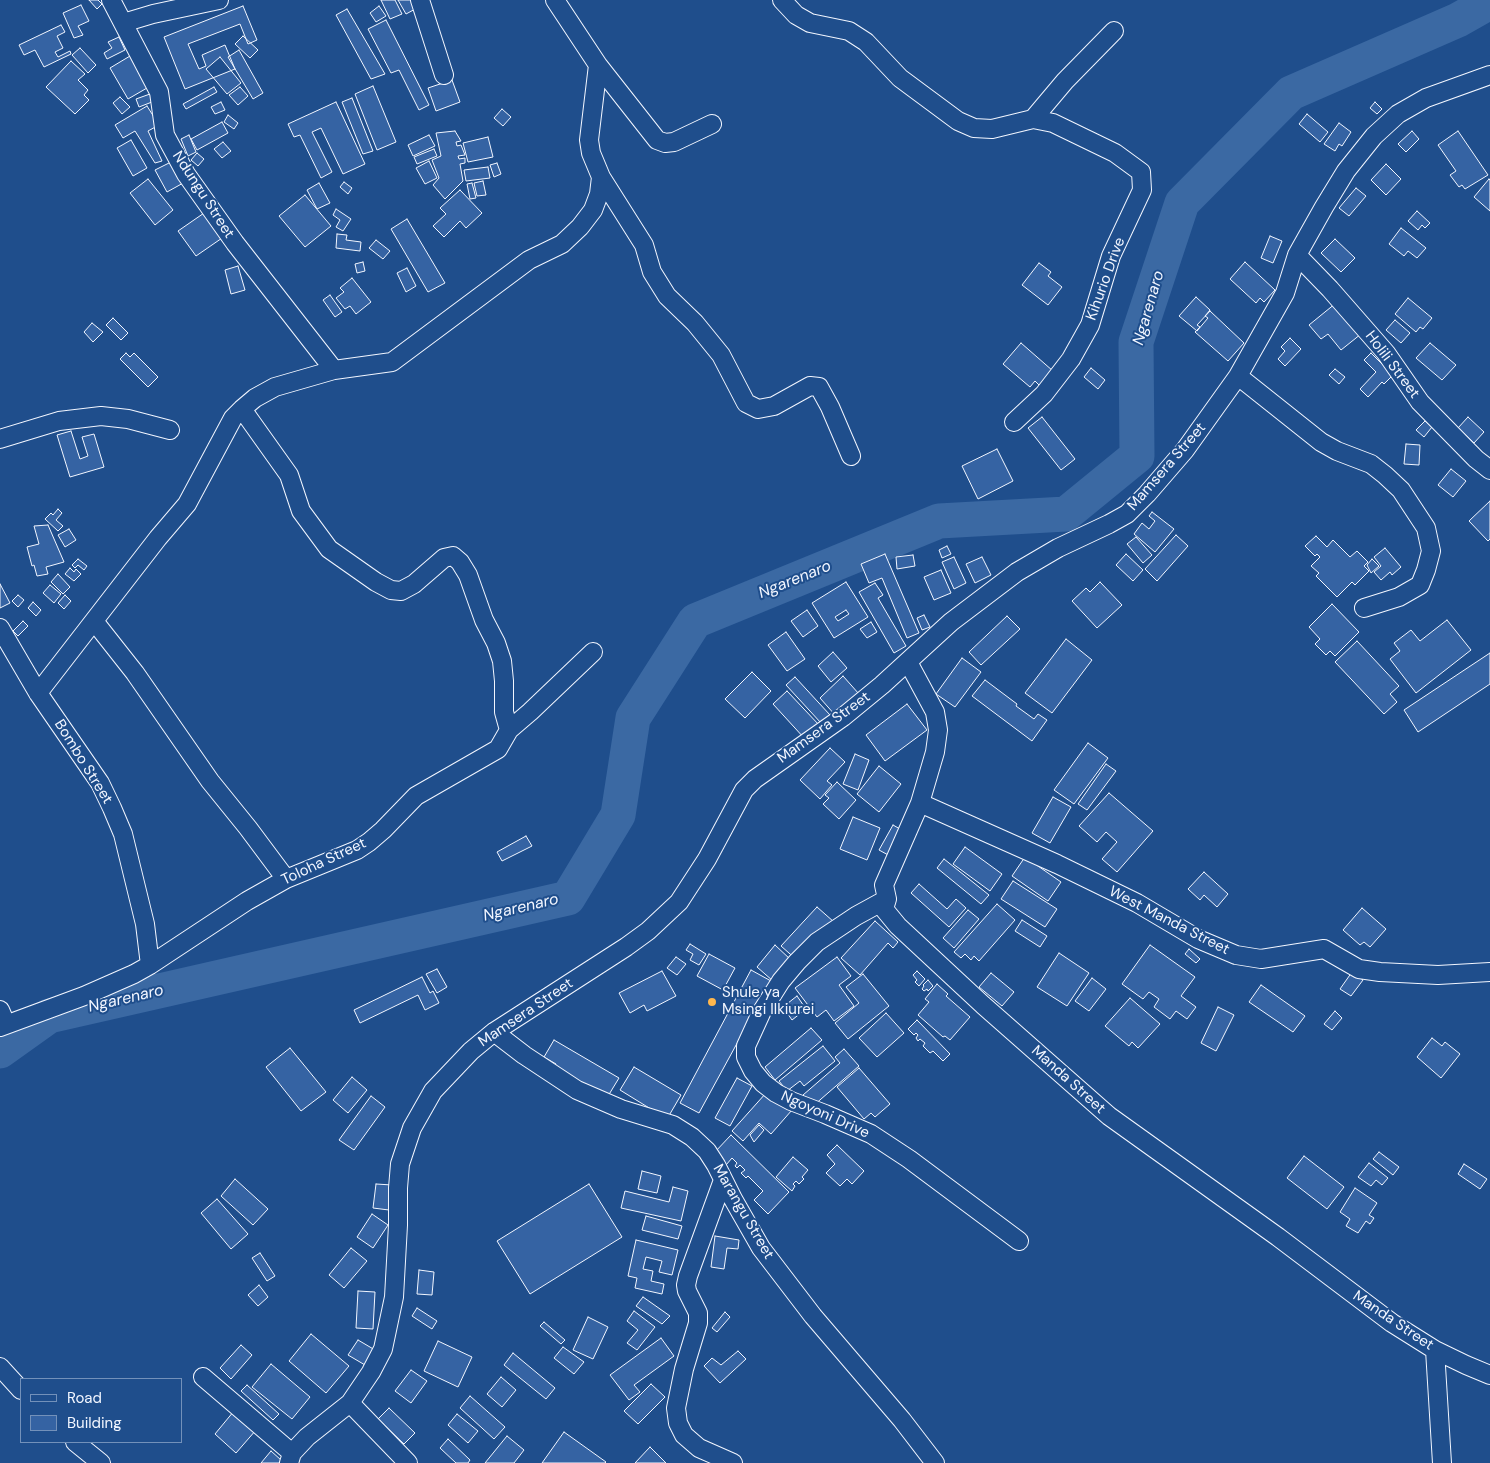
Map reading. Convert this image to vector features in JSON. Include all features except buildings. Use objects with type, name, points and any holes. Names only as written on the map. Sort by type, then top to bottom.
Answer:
[{"type":"street","name":"Ndungu Street","points":[[111,0],[159,92],[165,135],[186,174],[235,243],[334,370]]},
{"type":"street","points":[[123,23],[153,14],[219,0]]},
{"type":"street","points":[[420,0],[444,75]]},
{"type":"street","points":[[555,0],[598,65],[657,140],[665,143],[674,142],[712,124]]},
{"type":"street","name":"Kihurio Drive","points":[[782,0],[796,14],[810,23],[850,31],[866,42],[900,78],[958,121],[974,128],[992,129],[1033,119],[1053,123],[1115,153],[1140,172],[1142,190],[1111,256],[1090,325],[1071,359],[1044,394],[1014,422]]},
{"type":"street","points":[[1033,119],[1065,81],[1114,31]]},
{"type":"street","points":[[598,65],[589,140],[591,153],[601,177],[644,245],[652,272],[667,296],[695,323],[721,355],[746,403],[758,409],[774,406],[810,386],[819,387],[830,407],[851,456]]},
{"type":"street","name":"Mamsera Street","points":[[290,1458],[307,1437],[350,1403],[371,1372],[382,1350],[394,1297],[400,1164],[412,1128],[433,1091],[471,1051],[494,1032],[626,947],[648,931],[679,902],[693,882],[744,790],[755,779],[843,717],[908,662],[951,622],[1017,572],[1058,548],[1126,514],[1147,494],[1185,450],[1238,376],[1285,293],[1298,256],[1324,207],[1346,171],[1374,136],[1398,114],[1426,98],[1490,75]]},
{"type":"street","points":[[38,693],[158,538],[187,504],[233,418],[242,408],[275,387],[334,370],[392,362],[529,260],[562,244],[580,227],[593,210],[599,194],[601,177]]},
{"type":"street","name":"Holili Street","points":[[1298,256],[1386,352],[1420,402],[1476,459],[1490,470]]},
{"type":"street","points":[[1238,376],[1322,442],[1337,451],[1371,464],[1385,475],[1401,490],[1426,528],[1431,551],[1420,585],[1400,597],[1364,608]]},
{"type":"street","points":[[242,408],[289,475],[301,511],[329,549],[376,582],[391,590],[401,591],[414,584],[444,558],[454,556],[460,562],[468,574],[484,620],[496,643],[502,661],[504,712],[509,730]]},
{"type":"street","points":[[0,439],[59,421],[101,416],[128,419],[170,430]]},
{"type":"street","points":[[94,621],[135,673],[210,782],[248,828],[286,879]]},
{"type":"street","name":"Bombo Street","points":[[0,628],[38,693],[100,783],[112,808],[123,834],[142,915],[150,965]]},
{"type":"street","name":"Toloha Street","points":[[2,1020],[84,996],[150,965],[286,879],[357,850],[369,842],[416,796],[498,749],[509,730],[593,652]]},
{"type":"street","name":"Manda Street","points":[[908,662],[935,712],[938,730],[935,752],[920,803],[884,884],[887,899],[884,909],[898,926],[983,1005],[1109,1116],[1278,1237],[1392,1323],[1435,1350],[1466,1366],[1489,1369]]},
{"type":"street","name":"West Manda Street","points":[[920,803],[1057,864],[1137,903],[1198,939],[1236,955],[1261,959],[1324,949],[1359,968],[1380,972],[1438,975],[1490,972]]},
{"type":"street","name":"Ngoyoni Drive","points":[[887,899],[856,916],[817,942],[797,962],[781,981],[762,1011],[746,1046],[746,1057],[753,1071],[763,1083],[776,1093],[791,1102],[871,1134],[909,1159],[1019,1241]]},
{"type":"street","name":"Marangu Street","points":[[494,1032],[539,1066],[577,1090],[621,1109],[673,1124],[692,1137],[707,1151],[716,1164],[761,1248],[813,1316],[902,1420],[935,1463]]},
{"type":"street","points":[[723,1180],[686,1285],[698,1313],[698,1323],[684,1369],[676,1408],[678,1423],[684,1435],[699,1448],[733,1463]]},
{"type":"street","points":[[1435,1350],[1442,1463]]},
{"type":"street","points":[[0,1367],[20,1389]]},
{"type":"street","points":[[203,1377],[290,1458]]},
{"type":"street","points":[[350,1403],[408,1463]]},
{"type":"street","points":[[76,1443],[101,1463]]},
{"type":"waterway","name":"Ngarenaro","points":[[0,1051],[49,1016],[568,898],[618,815],[633,718],[695,621],[939,521],[1066,514],[1137,456],[1136,342],[1182,203],[1291,93],[1458,20],[1490,2]]},
{"type":"place","name":"Shule ya Msingi Ilkiurei","points":[[712,1002]]}]
